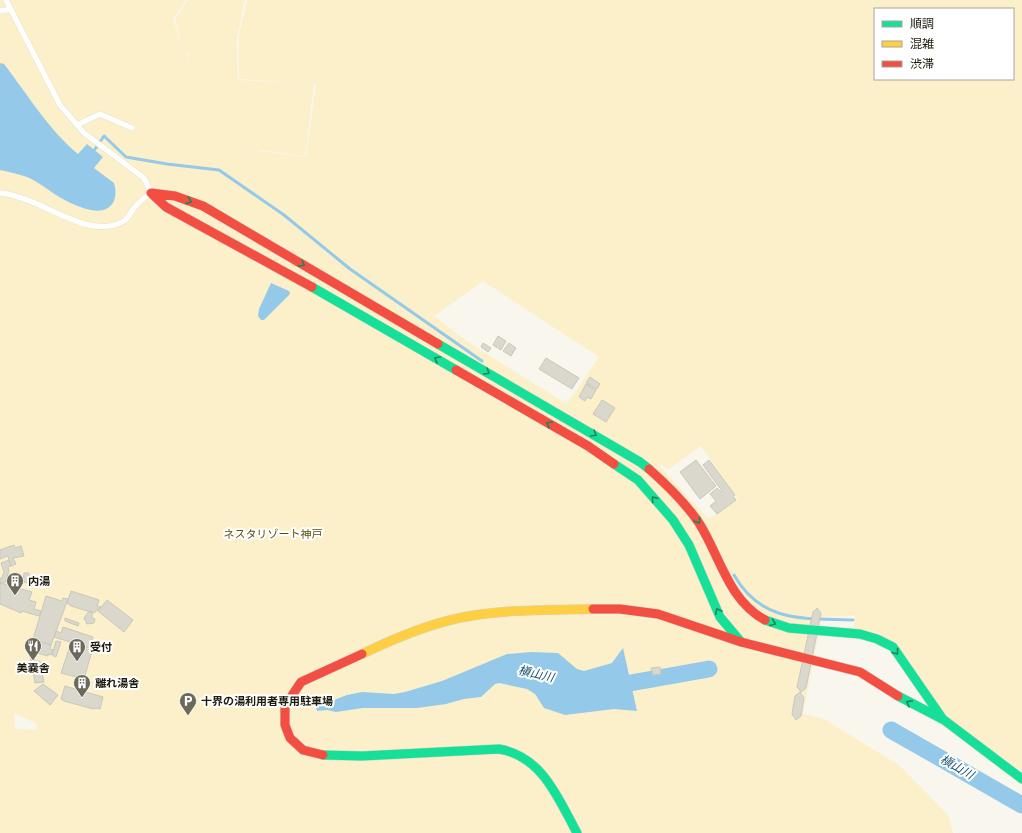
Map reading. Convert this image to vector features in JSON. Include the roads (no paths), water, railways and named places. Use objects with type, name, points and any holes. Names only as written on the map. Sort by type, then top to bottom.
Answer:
[{"type":"street","points":[[151,193],[166,207],[332,298],[588,446],[638,480],[673,520],[689,545],[720,617],[741,642]]},
{"type":"street","points":[[151,193],[175,196],[203,206],[640,462],[682,500],[700,523],[741,601],[756,614],[771,623],[788,628],[858,634],[886,642],[893,647],[944,720]]},
{"type":"street","points":[[577,833],[544,775],[535,765],[514,752],[499,749],[362,756],[324,755],[303,750],[290,738],[285,725],[285,706],[302,682],[383,644],[430,626],[459,618],[489,613],[532,610],[620,609],[658,614],[741,642],[860,672],[905,701],[944,720],[1022,779]]},
{"type":"lane","points":[[0,193],[23,198],[45,206],[85,225],[103,227],[116,226],[126,220],[134,207],[151,193],[144,178],[84,133],[60,105],[6,0]]},
{"type":"lane","points":[[0,11],[11,9]]},
{"type":"lane","points":[[77,125],[100,114],[132,128]]},
{"type":"water","points":[[0,63],[4,64],[48,123],[67,144],[78,154],[87,144],[103,157],[94,168],[114,183],[114,201],[109,207],[103,210],[89,210],[61,198],[36,181],[0,170]]},
{"type":"water","points":[[271,283],[289,291],[290,294],[264,320],[261,320],[258,316],[259,309]]},
{"type":"water","points":[[623,648],[637,711],[614,709],[565,715],[544,708],[535,694],[527,689],[499,683],[495,684],[481,697],[417,708],[363,708],[336,712],[327,710],[317,711],[316,707],[347,695],[362,692],[394,694],[405,692],[442,681],[507,654],[531,652],[558,653],[577,669],[584,671],[612,663]]},
{"type":"waterway","points":[[93,152],[104,136],[126,157],[167,164],[219,170],[284,215],[350,269],[482,361]]},
{"type":"waterway","points":[[734,575],[745,591],[758,602],[771,610],[802,618],[853,620]]},
{"type":"waterway","name":"槇山川","points":[[608,687],[709,669]]},
{"type":"waterway","name":"槇山川","points":[[891,730],[1022,805]]},
{"type":"place","name":"内湯","points":[[15,596]]},
{"type":"place","name":"美嚢舎","points":[[33,661]]},
{"type":"place","name":"受付","points":[[77,662]]},
{"type":"place","name":"離れ湯舎","points":[[82,698]]},
{"type":"place","name":"十界の湯利用者専用駐車場","points":[[188,716]]},
{"type":"park label","name":"ネスタリゾート神戸","points":[[273,534]]}]
